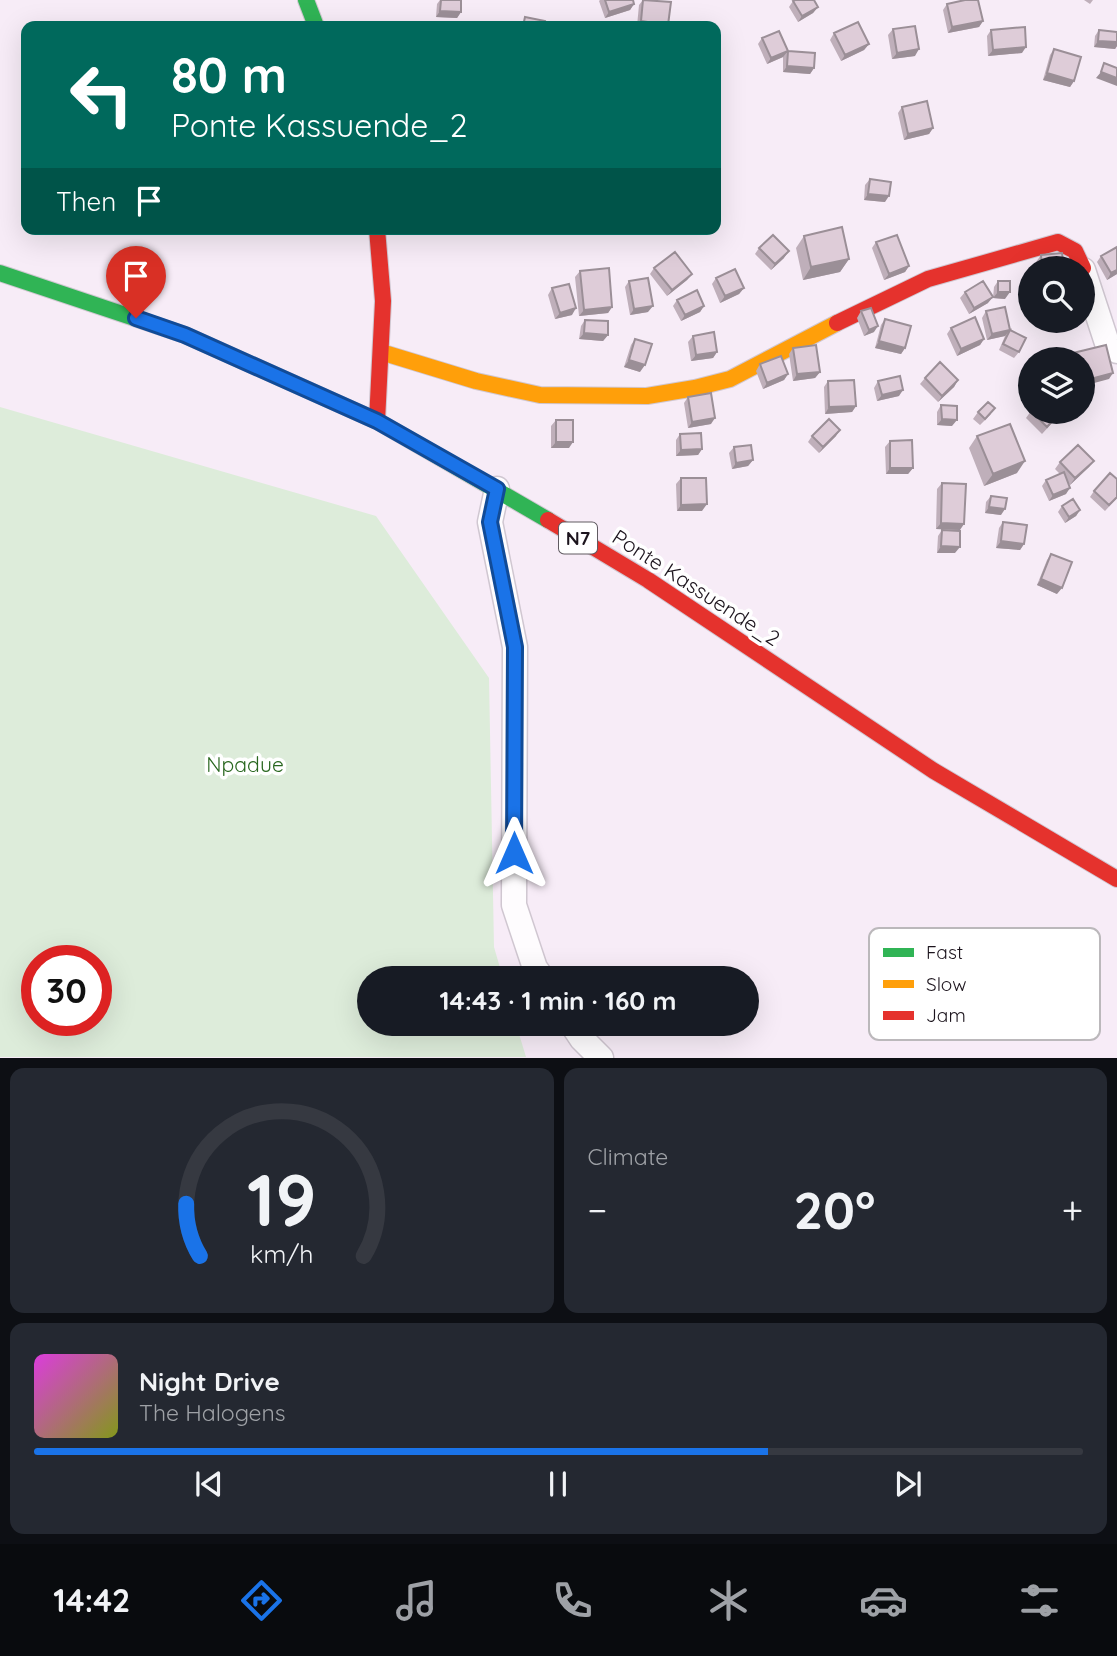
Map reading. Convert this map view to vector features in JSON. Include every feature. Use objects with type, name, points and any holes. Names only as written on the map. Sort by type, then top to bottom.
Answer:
[{"type":"main road","points":[[306,0],[314,21]]},
{"type":"main road","points":[[377,421],[383,287],[378,235]]},
{"type":"main road","points":[[381,352],[476,381],[541,395],[647,396],[730,379],[782,350],[928,279],[1058,242],[1070,245],[1079,256]]},
{"type":"main road","name":"Ponte Kassuende_2","points":[[0,273],[185,335],[377,421],[648,580],[934,771],[1117,879]]},
{"type":"street","points":[[1095,306],[1107,343],[1117,351]]},
{"type":"street","points":[[497,489],[490,522],[515,647],[514,905],[534,966]]},
{"type":"street","points":[[580,1036],[601,1058]]},
{"type":"green space","name":"Npadue","points":[[0,407],[376,516],[489,678],[494,947],[500,966],[357,966],[357,1036],[520,1036],[526,1057],[0,1057]]},
{"type":"building","points":[[441,0],[461,0],[461,12],[440,11]]},
{"type":"building","points":[[605,0],[633,0],[634,4],[609,12]]},
{"type":"building","points":[[643,0],[671,2],[669,21],[641,21]]},
{"type":"building","points":[[814,0],[818,7],[802,16],[793,1]]},
{"type":"building","points":[[978,0],[983,21],[952,27],[947,4]]},
{"type":"building","points":[[525,17],[545,21],[524,21]]},
{"type":"building","points":[[858,22],[869,44],[845,55],[834,33]]},
{"type":"building","points":[[915,26],[919,49],[897,53],[893,29]]},
{"type":"building","points":[[1025,27],[1026,47],[993,50],[991,30]]},
{"type":"building","points":[[1099,30],[1117,32],[1117,42],[1098,41]]},
{"type":"building","points":[[779,31],[788,51],[771,58],[762,38]]},
{"type":"building","points":[[1054,49],[1081,57],[1074,81],[1047,73]]},
{"type":"building","points":[[788,51],[815,53],[814,68],[787,66]]},
{"type":"building","points":[[1104,63],[1117,68],[1117,78],[1101,72]]},
{"type":"building","points":[[927,101],[933,128],[908,134],[902,107]]},
{"type":"building","points":[[870,179],[891,182],[889,196],[868,194]]},
{"type":"building","points":[[842,227],[849,259],[811,267],[804,236]]},
{"type":"building","points":[[773,235],[789,251],[775,264],[759,248]]},
{"type":"building","points":[[897,235],[909,266],[889,274],[876,242]]},
{"type":"building","points":[[1117,247],[1117,270],[1111,273],[1101,256]]},
{"type":"building","points":[[675,252],[692,274],[672,290],[654,268]]},
{"type":"building","points":[[1062,253],[1062,256],[1041,256]]},
{"type":"building","points":[[609,268],[612,307],[584,310],[580,271]]},
{"type":"building","points":[[735,269],[744,288],[725,296],[716,278]]},
{"type":"building","points":[[648,278],[653,306],[634,309],[629,281]]},
{"type":"building","points":[[983,281],[993,297],[974,308],[965,292]]},
{"type":"building","points":[[998,281],[1010,281],[1010,292],[998,292]]},
{"type":"building","points":[[569,284],[576,308],[560,313],[552,288]]},
{"type":"building","points":[[697,290],[704,306],[685,315],[677,300]]},
{"type":"building","points":[[1005,307],[1010,330],[992,334],[986,311]]},
{"type":"building","points":[[871,308],[878,326],[869,330],[861,311]]},
{"type":"building","points":[[975,317],[984,339],[961,349],[951,328]]},
{"type":"building","points":[[885,319],[911,326],[905,348],[879,341]]},
{"type":"building","points":[[585,320],[608,321],[608,335],[584,333]]},
{"type":"building","points":[[1010,330],[1026,338],[1022,347],[1018,347],[1018,352],[1003,344]]},
{"type":"building","points":[[714,332],[717,352],[696,355],[693,336]]},
{"type":"building","points":[[635,339],[652,344],[645,365],[629,360]]},
{"type":"building","points":[[816,345],[820,372],[797,374],[793,348]]},
{"type":"building","points":[[1106,345],[1113,373],[1095,378],[1095,348]]},
{"type":"building","points":[[781,356],[788,374],[767,383],[760,364]]},
{"type":"building","points":[[940,362],[958,380],[942,396],[925,378]]},
{"type":"building","points":[[900,376],[903,390],[882,395],[878,381]]},
{"type":"building","points":[[854,380],[856,406],[829,407],[828,381]]},
{"type":"building","points":[[711,393],[715,418],[692,422],[688,397]]},
{"type":"building","points":[[988,402],[995,408],[985,419],[978,412]]},
{"type":"building","points":[[941,405],[957,406],[957,420],[942,419]]},
{"type":"building","points":[[829,419],[840,430],[823,447],[812,436]]},
{"type":"building","points":[[556,420],[573,420],[573,442],[556,442]]},
{"type":"building","points":[[1010,424],[1025,461],[993,474],[977,436]]},
{"type":"building","points":[[701,433],[702,449],[681,450],[680,434]]},
{"type":"building","points":[[912,440],[913,468],[890,468],[890,441]]},
{"type":"building","points":[[751,445],[753,460],[736,463],[734,447]]},
{"type":"building","points":[[1078,445],[1094,461],[1075,478],[1060,462]]},
{"type":"building","points":[[1064,472],[1070,488],[1053,495],[1046,480]]},
{"type":"building","points":[[1110,473],[1117,479],[1117,497],[1109,505],[1094,491]]},
{"type":"building","points":[[681,478],[706,478],[707,504],[681,505]]},
{"type":"building","points":[[942,483],[966,484],[964,524],[941,523]]},
{"type":"building","points":[[991,496],[1007,498],[1005,509],[989,507]]},
{"type":"building","points":[[1073,499],[1080,510],[1069,517],[1062,506]]},
{"type":"building","points":[[1003,522],[1027,525],[1024,544],[1001,541]]},
{"type":"building","points":[[942,530],[960,531],[960,547],[941,546]]},
{"type":"building","points":[[1051,554],[1072,562],[1062,588],[1041,579]]},
{"type":"traffic: fast","points":[[306,0],[314,21]]},
{"type":"traffic: fast","points":[[0,273],[185,335],[377,421],[548,520]]},
{"type":"traffic: slow","points":[[381,352],[476,381],[540,395],[647,396],[730,379],[837,323]]},
{"type":"traffic: jam","points":[[377,421],[383,301],[378,235]]},
{"type":"traffic: jam","points":[[837,323],[928,279],[1058,242],[1075,251],[1077,256]]},
{"type":"traffic: jam","points":[[548,520],[648,580],[934,771],[1117,879]]},
{"type":"route","points":[[136,318],[185,335],[377,421],[497,489],[490,522],[515,647],[514,853]]}]
